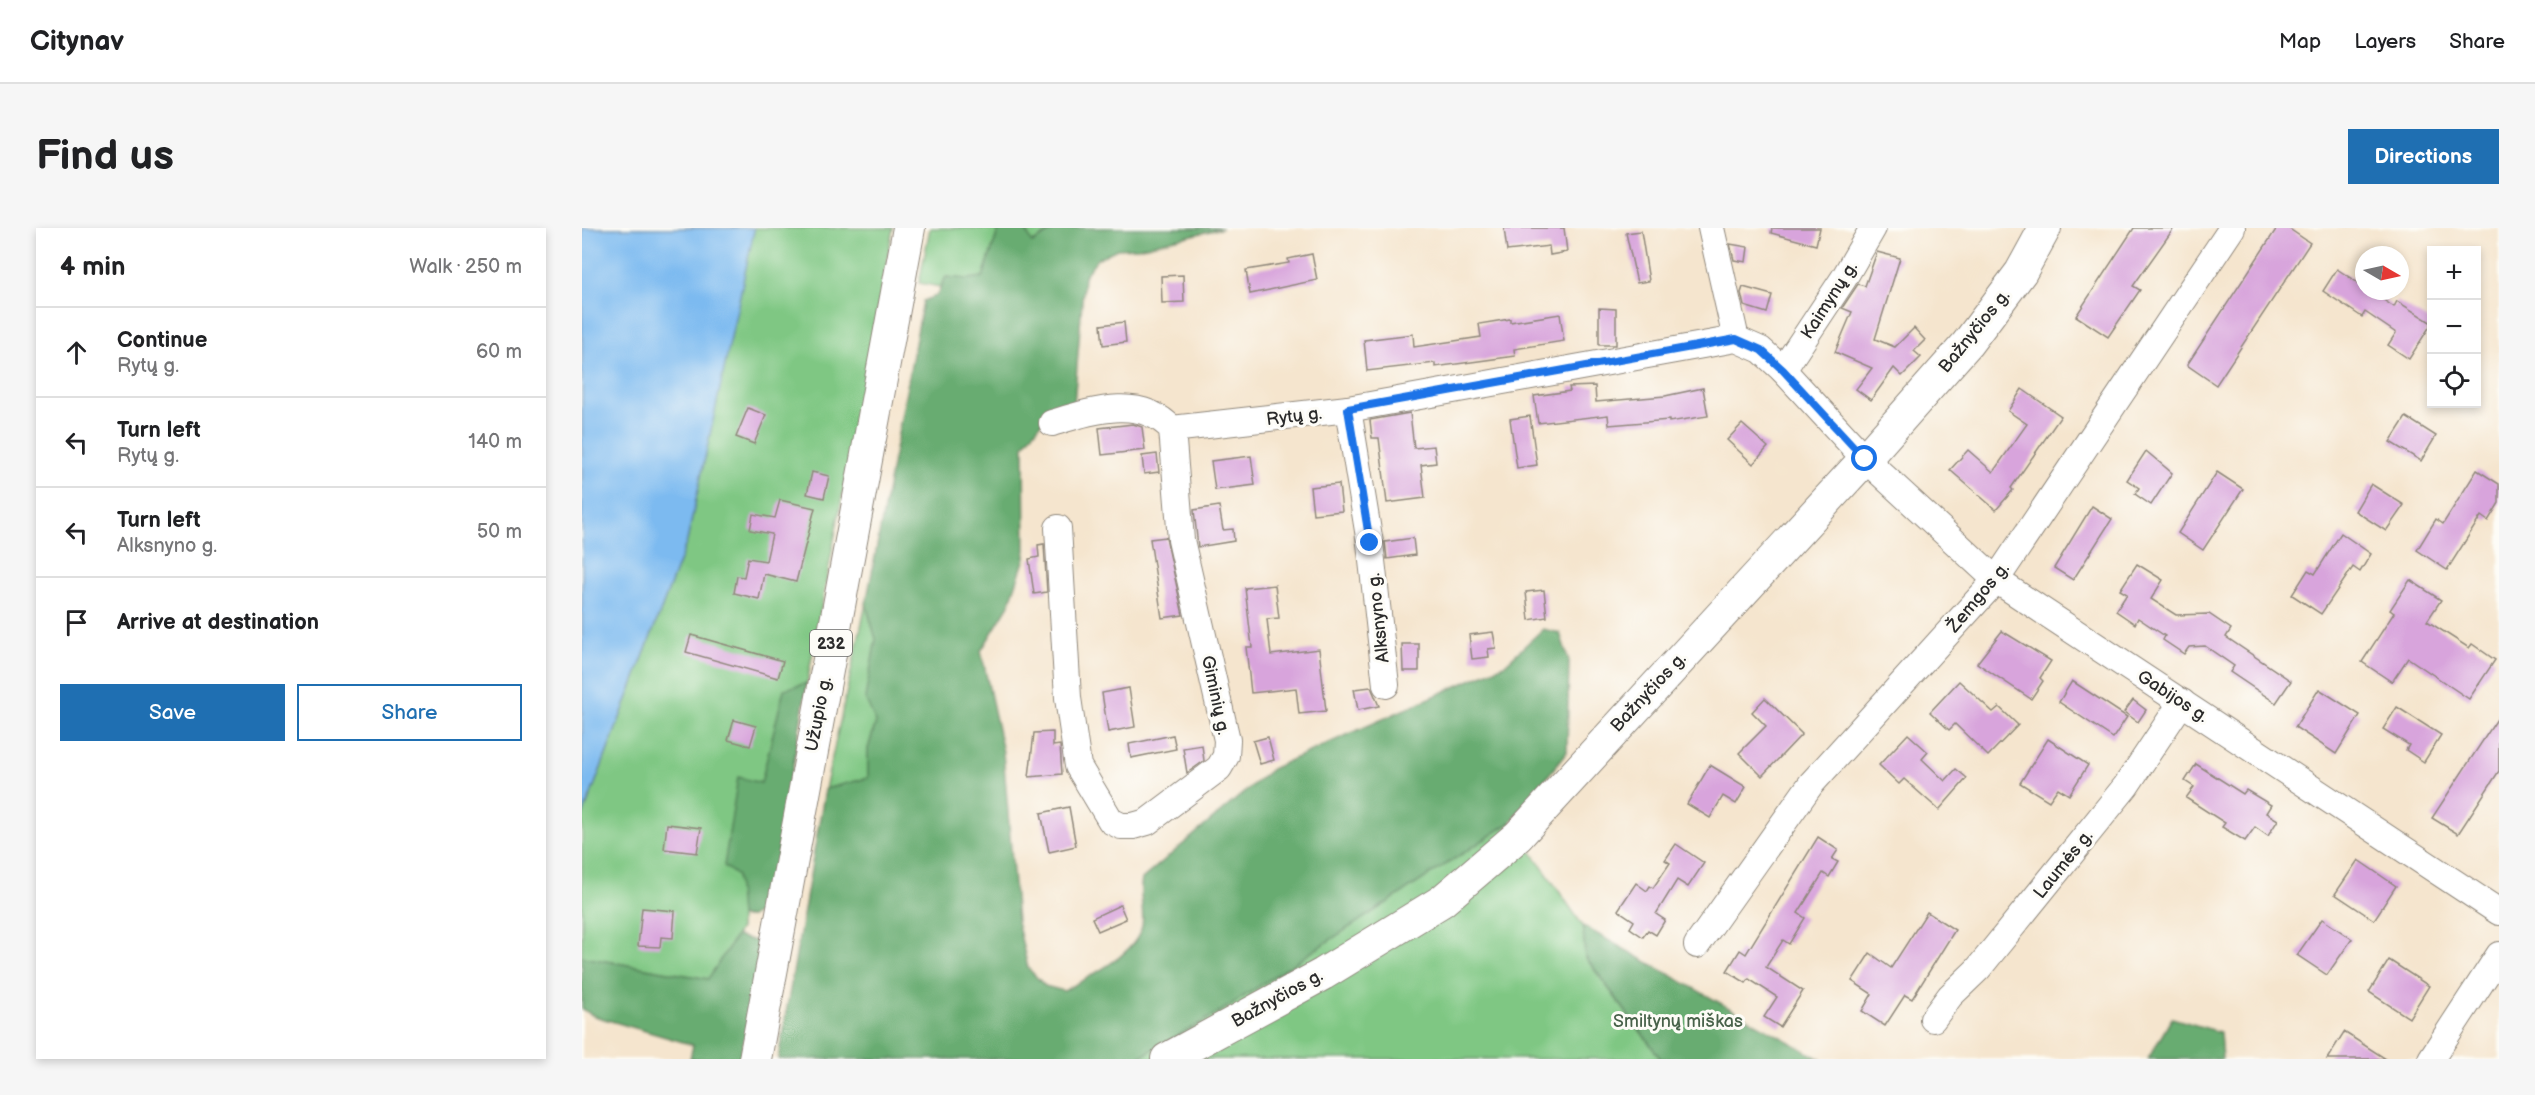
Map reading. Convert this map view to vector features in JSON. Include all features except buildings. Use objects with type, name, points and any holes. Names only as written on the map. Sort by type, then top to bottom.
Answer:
[{"type":"main road","name":"Užupio g.","points":[[755,1059],[909,228]]},
{"type":"main road","name":"Bažnyčios g.","points":[[1167,1059],[1323,974],[1442,901],[1480,871],[1518,836],[1865,459],[1966,344],[2021,272],[2045,228]]},
{"type":"street","points":[[1711,228],[1736,339],[1761,350],[1783,370],[1865,459]]},
{"type":"street","name":"Kaimynų g.","points":[[1783,370],[1844,278],[1873,228]]},
{"type":"street","name":"Žemgos g.","points":[[1697,945],[1811,784],[1996,580],[2232,228]]},
{"type":"street","name":"Rytų g.","points":[[1172,429],[1348,409],[1736,339]]},
{"type":"street","points":[[1052,423],[1119,408],[1143,409],[1155,414],[1172,429]]},
{"type":"street","name":"Alksnyno g.","points":[[1348,409],[1370,543],[1386,685]]},
{"type":"street","name":"Giminių g.","points":[[1058,528],[1068,698],[1078,766],[1111,821],[1121,826],[1133,826],[1147,822],[1219,768],[1226,756],[1227,740],[1181,540],[1172,429]]},
{"type":"street","name":"Gabijos g.","points":[[1865,459],[1996,580],[2499,912]]},
{"type":"street","name":"Laumės g.","points":[[1933,1019],[1950,996],[1978,969],[2126,786],[2182,702]]},
{"type":"street","points":[[2431,1059],[2499,955]]},
{"type":"green space","points":[[754,228],[893,228],[807,683],[770,902],[751,917],[740,917],[740,929],[709,979],[582,957],[582,818],[687,541]]},
{"type":"green space","points":[[930,228],[999,228],[983,277],[968,280],[946,277],[940,287],[919,283]]},
{"type":"green space","points":[[999,228],[1025,228],[1032,243],[1057,228],[1223,228],[1138,248],[1117,249],[1097,259],[1084,276],[1074,405],[1046,417],[1024,445],[1025,558],[1009,605],[981,651],[1003,752],[1017,921],[1028,968],[1045,986],[1064,991],[1121,956],[1138,937],[1142,926],[1142,879],[1273,768],[1504,665],[1543,629],[1560,633],[1569,661],[1567,752],[1511,822],[1218,1013],[1136,1059],[778,1059],[825,789],[868,778],[868,749],[876,722],[865,698],[876,639],[866,604],[923,301],[936,296],[946,277],[968,279],[983,277]]},
{"type":"green space","points":[[1025,228],[1057,228],[1031,243]]},
{"type":"green space","points":[[866,604],[876,639],[866,698],[876,722],[868,749],[868,778],[825,789]]},
{"type":"green space","points":[[807,683],[770,902],[751,917],[740,916],[737,876],[724,866],[738,777],[761,783],[784,689]]},
{"type":"green space","points":[[1511,822],[1583,926],[1585,957],[1661,1059],[1136,1059],[1218,1013]]},
{"type":"green space","name":"Smiltynų miškas","points":[[1583,926],[1820,1059],[1661,1059],[1585,956]]},
{"type":"green space","points":[[736,936],[764,943],[740,1059],[690,1059],[693,1045],[594,1016],[582,1009],[582,957],[708,979]]},
{"type":"green space","points":[[2172,1018],[2220,1032],[2222,1059],[2148,1059]]},
{"type":"water","points":[[582,228],[754,228],[754,231],[687,541],[582,818]]},
{"type":"route","points":[[1370,543],[1348,409],[1736,339],[1761,350],[1783,370],[1865,459]]}]
